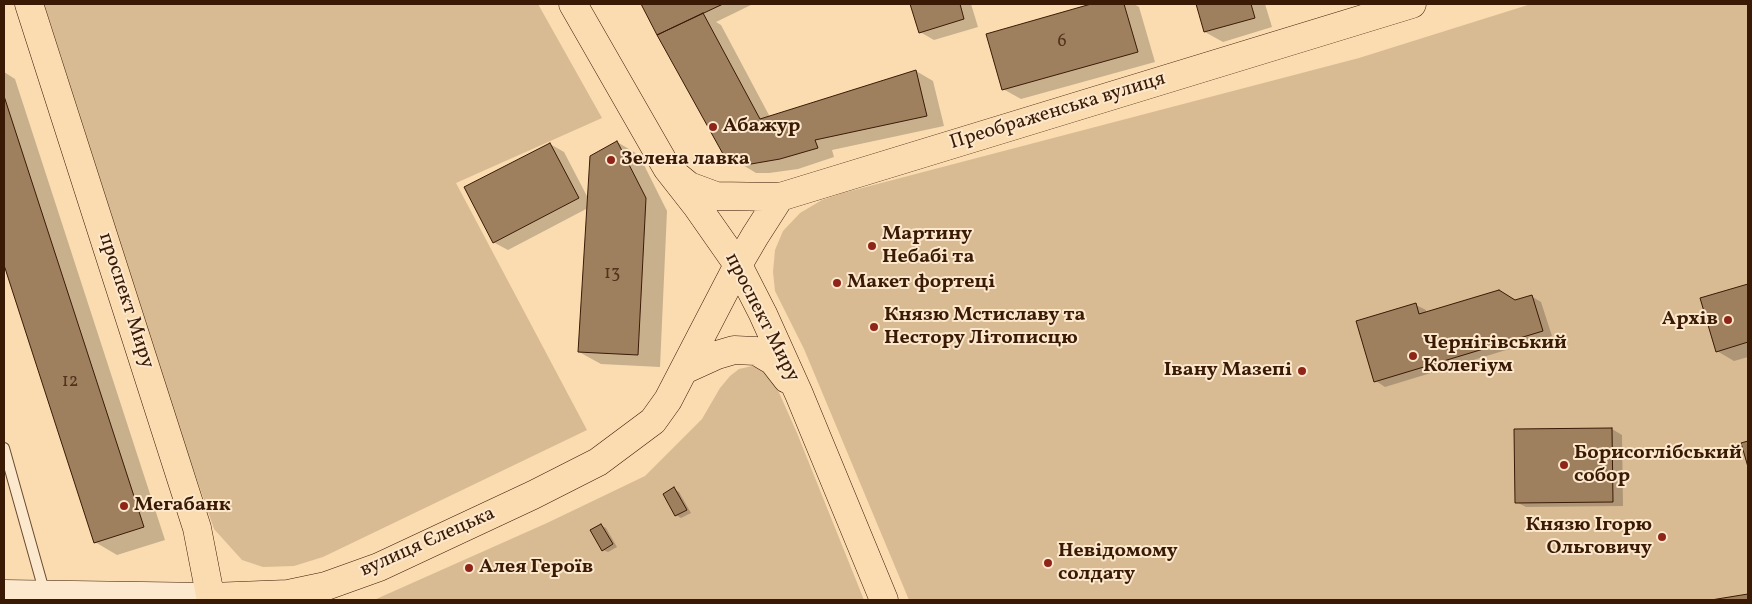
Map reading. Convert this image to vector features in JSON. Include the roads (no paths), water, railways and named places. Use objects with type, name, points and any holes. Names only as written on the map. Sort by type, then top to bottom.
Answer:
[{"type":"main road","name":"проспект Миру","points":[[28,4],[197,528],[211,599]]},
{"type":"main road","name":"проспект Миру","points":[[572,4],[667,168],[696,205],[738,265],[763,314],[799,394],[884,600]]},
{"type":"main road","name":"Преображенська вулиця","points":[[667,168],[689,186],[716,196],[780,197],[1412,4]]},
{"type":"main road","points":[[738,265],[754,236],[780,197]]},
{"type":"main road","name":"вулиця Єлецька","points":[[4,594],[211,599],[288,594],[326,586],[379,567],[533,495],[598,462],[653,421],[668,400],[738,265]]},
{"type":"main road","points":[[684,370],[717,355],[734,350],[756,351],[773,361],[799,394]]},
{"type":"lane","points":[[4,448],[46,595]]},
{"type":"place","name":"Абажур","points":[[713,127]]},
{"type":"place","name":"Зелена лавка","points":[[611,160]]},
{"type":"place","name":"Мартину Небабі та","points":[[872,246]]},
{"type":"place","name":"Макет фортеці","points":[[837,283]]},
{"type":"place","name":"Архів","points":[[1728,320]]},
{"type":"place","name":"Князю Мстиславу та Нестору Літописцю","points":[[874,327]]},
{"type":"place","name":"Чернігівський Колегіум","points":[[1413,356]]},
{"type":"place","name":"Івану Мазепі","points":[[1302,371]]},
{"type":"place","name":"Борисоглібський собор","points":[[1564,465]]},
{"type":"place","name":"Мегабанк","points":[[124,506]]},
{"type":"place","name":"Князю Ігорю Ольговичу","points":[[1662,537]]},
{"type":"place","name":"Невідомому солдату","points":[[1048,563]]},
{"type":"place","name":"Алея Героїв","points":[[469,568]]}]
